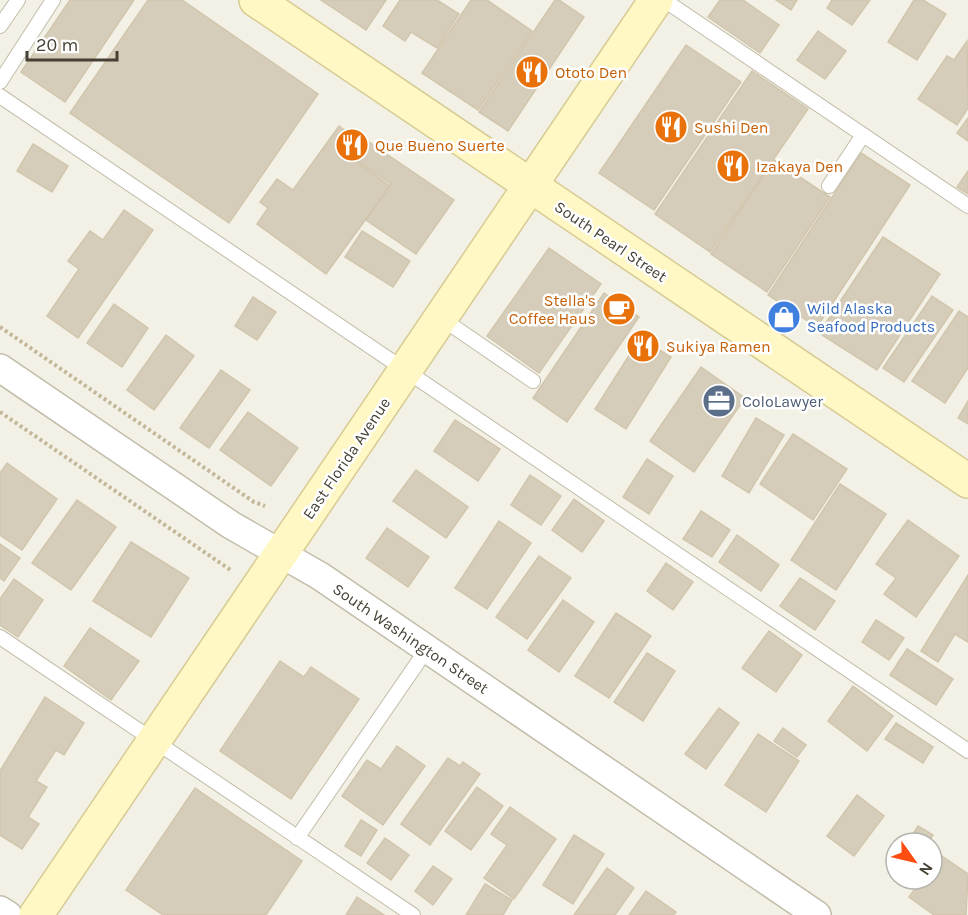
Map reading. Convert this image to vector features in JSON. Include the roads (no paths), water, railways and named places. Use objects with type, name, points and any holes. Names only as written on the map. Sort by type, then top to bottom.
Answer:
[{"type":"street","name":"South Pearl Street","points":[[256,0],[968,481]]},
{"type":"street","name":"East Florida Avenue","points":[[36,915],[656,0]]},
{"type":"street","name":"South Washington Street","points":[[0,368],[231,525],[320,576],[817,915]]},
{"type":"street","points":[[0,910],[8,915]]},
{"type":"lane","points":[[0,26],[18,0]]},
{"type":"lane","points":[[0,82],[53,0]]},
{"type":"lane","points":[[664,0],[968,206]]},
{"type":"lane","points":[[0,96],[968,751]]},
{"type":"lane","points":[[829,186],[862,135]]},
{"type":"lane","points":[[441,318],[533,381]]},
{"type":"lane","points":[[0,637],[413,915]]},
{"type":"lane","points":[[297,838],[427,649]]},
{"type":"place","name":"Ototo Den","points":[[532,72]]},
{"type":"place","name":"Sushi Den","points":[[671,127]]},
{"type":"place","name":"Que Bueno Suerte","points":[[352,145]]},
{"type":"place","name":"Izakaya Den","points":[[733,166]]},
{"type":"place","name":"Stella's Coffee Haus","points":[[619,309]]},
{"type":"place","name":"Wild Alaska Seafood Products","points":[[784,317]]},
{"type":"place","name":"Sukiya Ramen","points":[[643,346]]},
{"type":"place","name":"ColoLawyer","points":[[719,401]]}]
